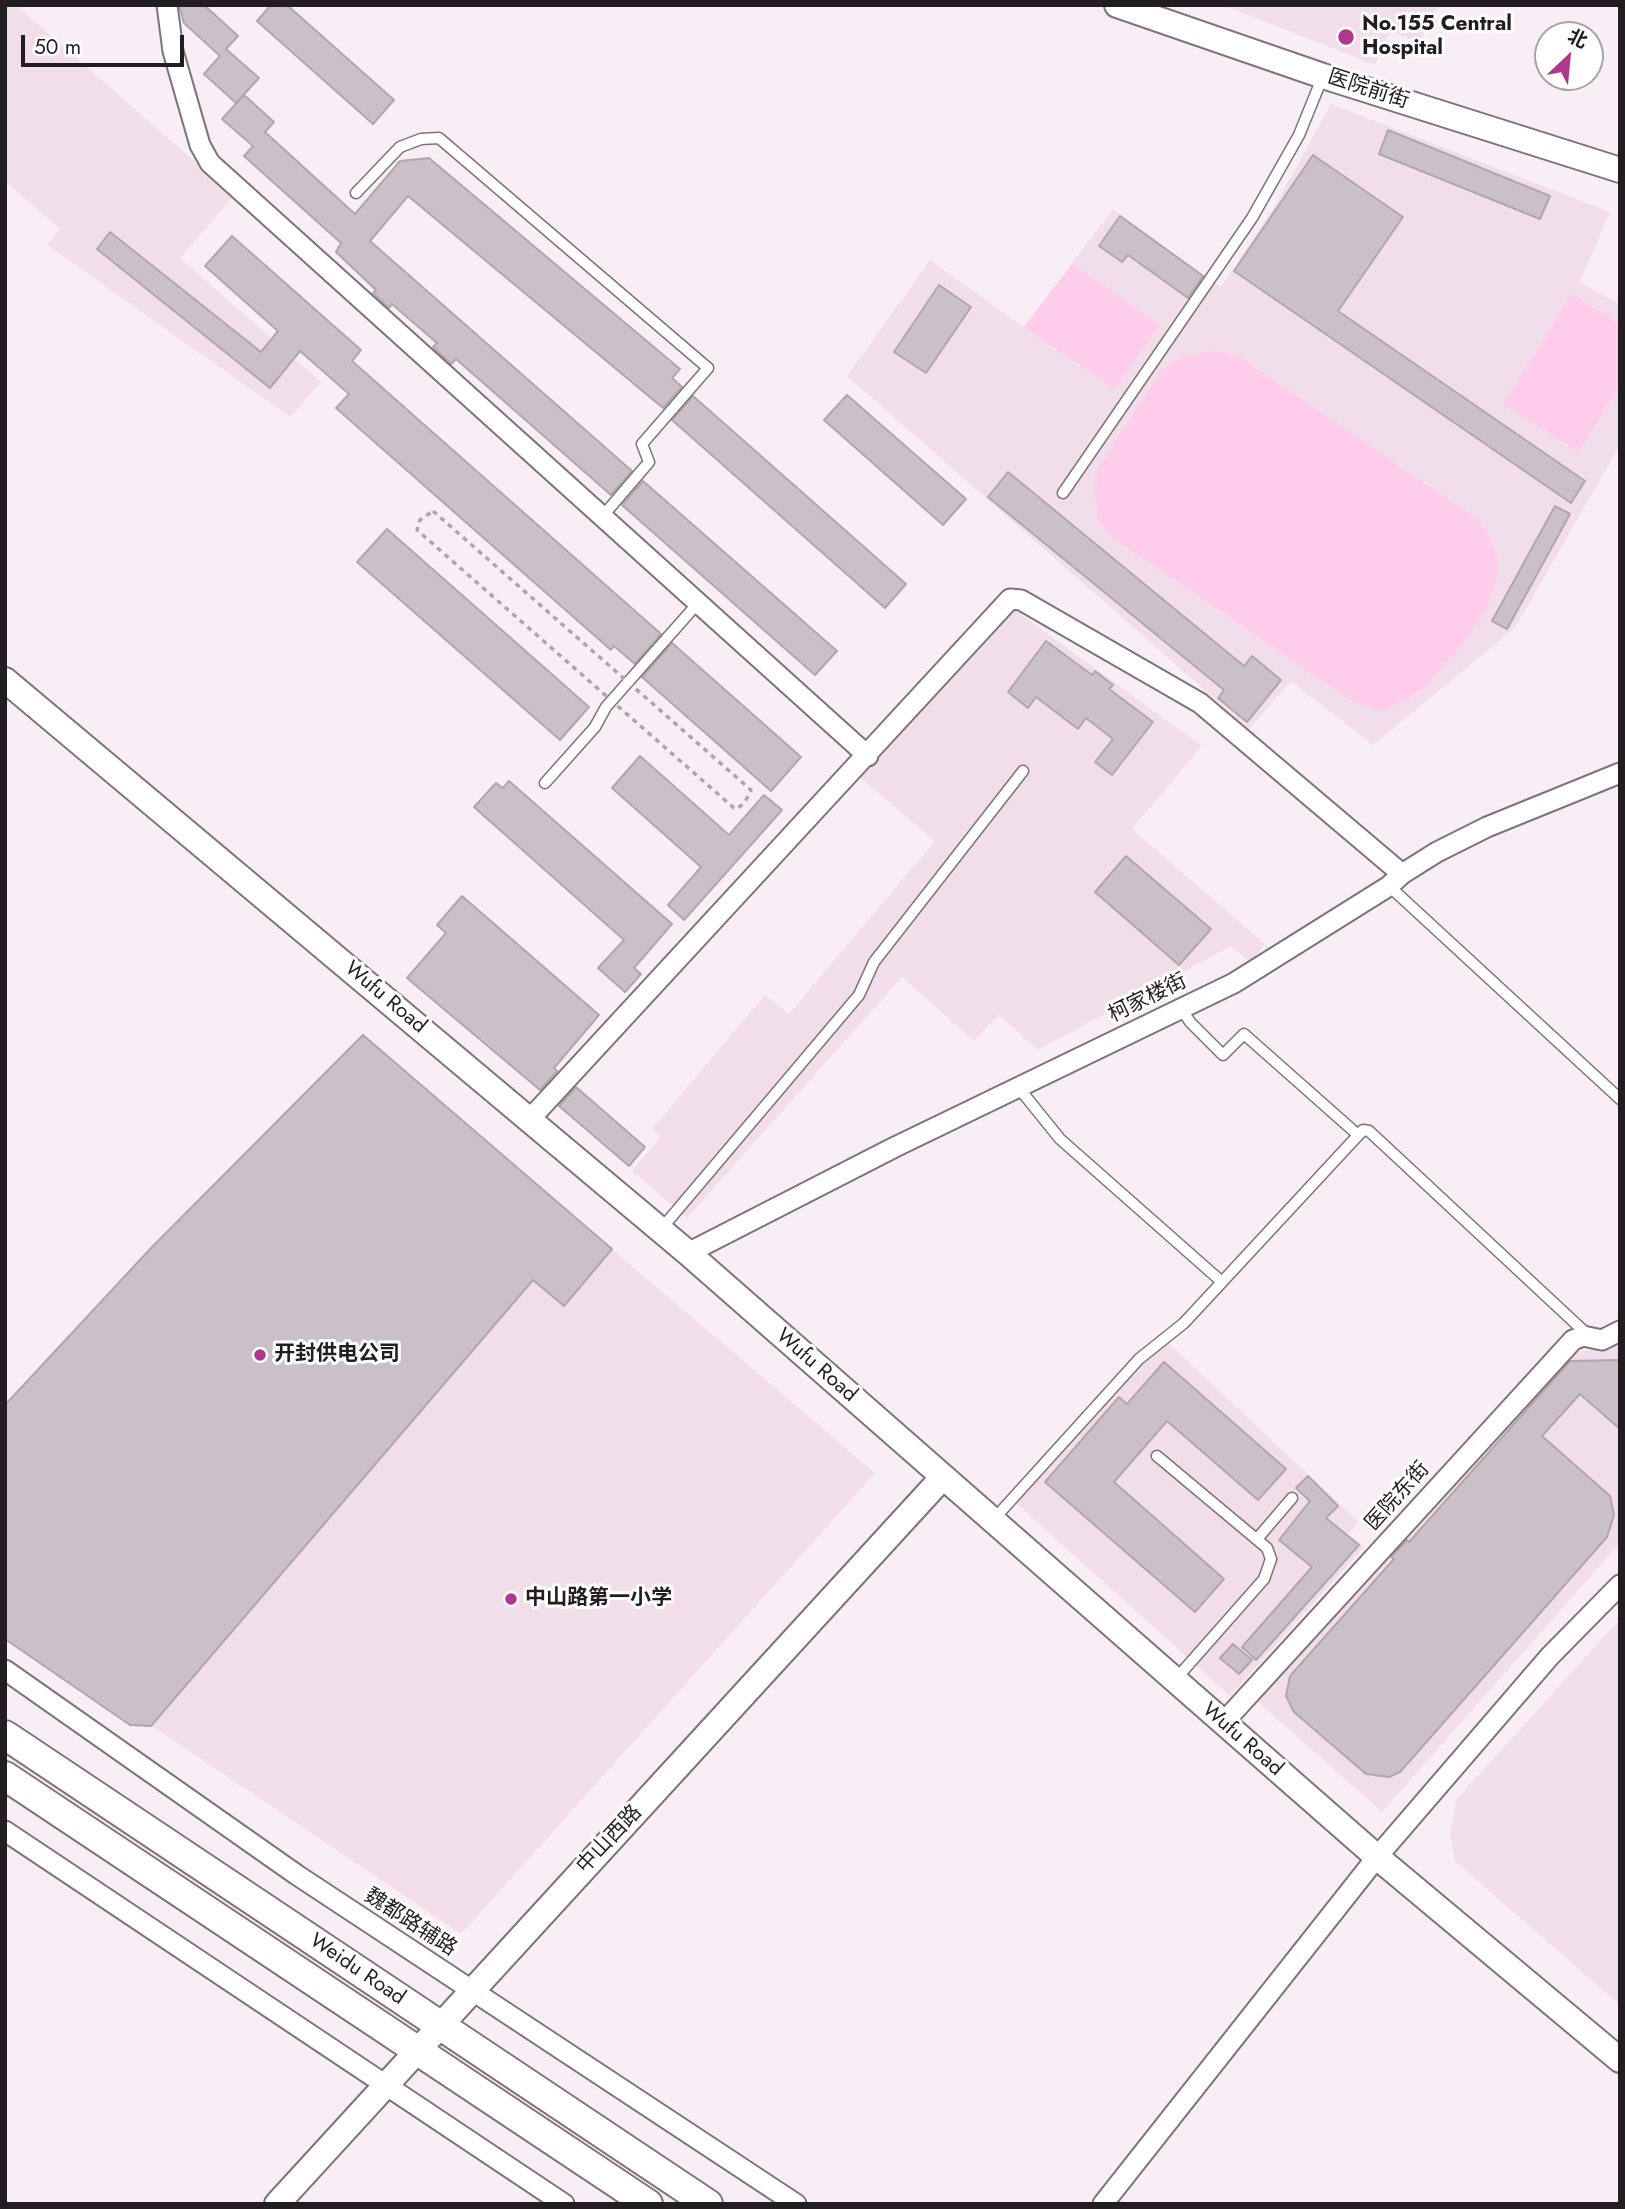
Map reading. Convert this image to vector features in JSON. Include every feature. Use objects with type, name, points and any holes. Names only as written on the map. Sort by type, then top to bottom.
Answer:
[{"type":"main road","name":"Weidu Road","points":[[5,1735],[708,2204]]},
{"type":"main road","name":"Weidu Road","points":[[5,1776],[648,2204]]},
{"type":"street","points":[[167,5],[173,51],[204,155],[868,756]]},
{"type":"street","name":"医院前街","points":[[1117,5],[1323,76],[1620,170]]},
{"type":"street","points":[[530,1119],[736,894],[868,756],[1010,599],[1021,600],[1200,703],[1395,880]]},
{"type":"street","name":"Wufu Road","points":[[5,680],[660,1230],[1377,1857],[1620,2060]]},
{"type":"street","name":"柯家楼街","points":[[688,1254],[1018,1087],[1234,983],[1395,880],[1487,827],[1620,773]]},
{"type":"street","name":"医院东街","points":[[1223,1723],[1573,1340],[1590,1336],[1602,1339],[1620,1331]]},
{"type":"street","name":"中山西路","points":[[277,2204],[943,1477]]},
{"type":"street","points":[[1103,2204],[1377,1857],[1550,1656],[1620,1585]]},
{"type":"street","name":"魏都路辅路","points":[[5,1670],[297,1875],[796,2204]]},
{"type":"street","points":[[5,1831],[564,2204]]},
{"type":"lane","points":[[1063,493],[1252,218],[1299,135],[1323,76]]},
{"type":"lane","points":[[356,193],[400,147],[421,139],[439,138],[708,368],[642,444],[649,462],[602,517]]},
{"type":"lane","points":[[545,783],[595,727],[628,682],[698,603]]},
{"type":"lane","points":[[660,1230],[859,995],[881,952],[1023,771]]},
{"type":"lane","points":[[1395,880],[1620,1099]]},
{"type":"lane","points":[[1181,1008],[1189,1022],[1223,1055],[1244,1034],[1357,1134]]},
{"type":"lane","points":[[1018,1087],[1060,1139],[1222,1282]]},
{"type":"lane","points":[[993,1520],[1139,1359],[1184,1323],[1357,1134],[1369,1131],[1590,1336]]},
{"type":"lane","points":[[1157,1456],[1267,1548],[1271,1559],[1264,1579],[1175,1680]]},
{"type":"lane","points":[[1257,1539],[1292,1497]]},
{"type":"path","points":[[433,511],[751,790],[745,802],[737,809],[734,808],[612,701],[417,530],[420,520],[433,511]]},
{"type":"shaded area","points":[[5,5],[16,5],[234,196],[180,258],[321,382],[290,417],[47,245],[60,229],[5,181]]},
{"type":"shaded area","name":"No.155 Central Hospital","points":[[1222,5],[1437,5],[1420,43],[1391,31],[1375,65]]},
{"type":"shaded area","points":[[1331,104],[1610,212],[1580,282],[1620,304],[1620,445],[1515,628],[1373,745],[1291,681],[1249,729],[847,376],[930,260],[1024,327],[1113,209],[1221,287],[1276,204]]},
{"type":"shaded area","points":[[1072,264],[1160,325],[1114,389],[1024,327]]},
{"type":"shaded area","points":[[1572,294],[1620,324],[1620,386],[1578,452],[1503,404]]},
{"type":"shaded area","points":[[1215,351],[1238,355],[1477,519],[1491,539],[1499,565],[1495,586],[1484,612],[1463,643],[1425,688],[1392,707],[1380,711],[1352,701],[1113,538],[1098,521],[1094,482],[1099,466],[1163,369],[1183,357]]},
{"type":"shaded area","points":[[1012,608],[1202,746],[1132,829],[1265,944],[1250,962],[1231,946],[1038,1050],[999,1015],[974,1041],[902,977],[687,1218],[632,1171],[661,1137],[652,1129],[765,995],[789,1014],[935,841],[856,774]]},
{"type":"shaded area","name":"中山路第一小学","points":[[612,1249],[875,1473],[461,1934],[152,1726],[533,1280],[564,1305]]},
{"type":"shaded area","points":[[1620,1339],[1620,1543],[1382,1812],[1257,1701],[1565,1353],[1611,1348]]},
{"type":"shaded area","points":[[1167,1342],[1359,1522],[1348,1534],[1364,1547],[1230,1696],[1016,1503],[1141,1363]]},
{"type":"shaded area","points":[[1620,1619],[1620,2005],[1455,1861],[1450,1834],[1456,1800]]},
{"type":"building","points":[[179,5],[204,5],[238,36],[226,49],[259,78],[236,103],[204,74],[220,56],[184,23]]},
{"type":"building","points":[[271,5],[287,5],[394,100],[373,124],[257,21]]},
{"type":"building","points":[[244,95],[274,122],[265,132],[355,214],[400,161],[429,158],[680,369],[672,378],[682,387],[663,408],[408,196],[370,241],[632,471],[611,495],[456,359],[451,364],[433,347],[437,343],[392,304],[389,308],[373,293],[376,290],[336,252],[341,243],[244,156],[253,146],[222,119]]},
{"type":"building","points":[[1388,130],[1550,196],[1540,219],[1379,154]]},
{"type":"building","points":[[1313,155],[1403,217],[1338,311],[1585,481],[1571,503],[1234,271]]},
{"type":"building","points":[[1120,216],[1203,276],[1188,298],[1128,255],[1122,262],[1099,246]]},
{"type":"building","points":[[110,232],[261,352],[278,331],[205,266],[232,236],[361,350],[352,361],[661,634],[635,664],[614,646],[611,650],[336,408],[349,394],[300,351],[270,388],[97,249]]},
{"type":"building","points":[[939,285],[971,307],[926,373],[894,352]]},
{"type":"building","points":[[847,395],[966,499],[943,525],[824,420]]},
{"type":"building","points":[[693,396],[906,584],[885,608],[672,420]]},
{"type":"building","points":[[1008,472],[1244,666],[1252,656],[1281,680],[1247,722],[1218,698],[1224,690],[988,497]]},
{"type":"building","points":[[643,481],[837,651],[815,675],[622,505]]},
{"type":"building","points":[[1555,506],[1570,514],[1507,629],[1492,621]]},
{"type":"building","points":[[387,529],[589,707],[560,740],[357,562]]},
{"type":"building","points":[[1046,641],[1092,675],[1095,671],[1113,685],[1109,689],[1153,722],[1112,775],[1095,762],[1113,739],[1086,718],[1078,729],[1036,697],[1028,708],[1008,692]]},
{"type":"building","points":[[672,643],[801,757],[771,791],[642,677]]},
{"type":"building","points":[[640,756],[729,835],[764,795],[782,810],[684,920],[668,905],[701,867],[612,788]]},
{"type":"building","points":[[509,781],[672,924],[634,968],[641,974],[625,992],[598,968],[624,940],[474,807],[496,783],[503,788]]},
{"type":"building","points":[[1126,856],[1211,929],[1179,965],[1095,892]]},
{"type":"building","points":[[462,896],[599,1015],[554,1068],[557,1071],[540,1090],[407,978],[446,933],[437,925]]},
{"type":"building","name":"开封供电公司","points":[[363,1035],[612,1249],[564,1306],[533,1280],[151,1726],[130,1725],[5,1639],[5,1405],[151,1248]]},
{"type":"building","points":[[576,1087],[645,1147],[629,1166],[559,1106]]},
{"type":"building","points":[[1620,1360],[1620,1429],[1580,1394],[1542,1436],[1610,1496],[1614,1515],[1607,1537],[1400,1772],[1389,1777],[1366,1774],[1294,1712],[1286,1696],[1290,1676],[1394,1559],[1391,1557],[1407,1540],[1409,1542],[1570,1361]]},
{"type":"building","points":[[1164,1362],[1286,1469],[1258,1500],[1167,1421],[1114,1482],[1224,1579],[1195,1612],[1045,1482],[1119,1397],[1127,1404]]},
{"type":"building","points":[[1308,1476],[1338,1506],[1326,1518],[1359,1545],[1256,1660],[1242,1647],[1312,1567],[1279,1540],[1310,1501],[1296,1488]]},
{"type":"building","points":[[1233,1644],[1252,1660],[1239,1674],[1220,1658]]},
{"type":"place","name":"No.155 Central Hospital","points":[[1346,37]]},
{"type":"place","name":"开封供电公司","points":[[260,1355]]},
{"type":"place","name":"中山路第一小学","points":[[511,1599]]}]
